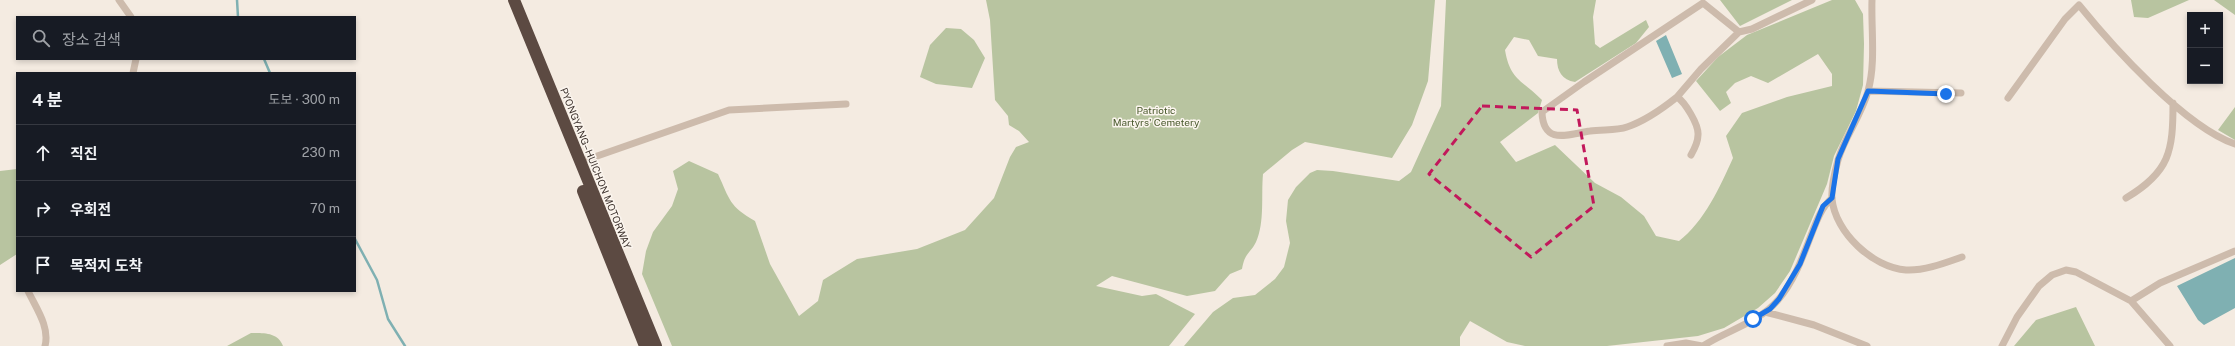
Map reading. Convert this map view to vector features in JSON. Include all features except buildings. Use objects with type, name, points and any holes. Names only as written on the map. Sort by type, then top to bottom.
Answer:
[{"type":"highway","name":"PYONGYANG–HUICHON MOTORWAY","points":[[507,0],[645,346]]},
{"type":"highway","name":"PYONGYANG–HUICHON MOTORWAY","points":[[514,0],[656,346]]},
{"type":"street","points":[[119,0],[130,16]]},
{"type":"street","points":[[1739,32],[1703,3],[1584,82],[1542,112],[1542,120],[1553,135],[1563,137],[1589,131],[1626,127],[1666,106],[1677,97],[1701,69],[1739,32],[1752,29],[1812,0]]},
{"type":"street","points":[[1872,0],[1871,76],[1868,91],[1838,159],[1832,198],[1834,208],[1843,227],[1861,251],[1884,263],[1906,270],[1938,266],[1962,257]]},
{"type":"street","points":[[2008,98],[2078,2],[2127,60],[2173,103],[2215,136],[2235,144]]},
{"type":"street","points":[[133,72],[136,60]]},
{"type":"street","points":[[1868,91],[1961,93]]},
{"type":"street","points":[[1677,97],[1687,107],[1698,132],[1697,144],[1692,155]]},
{"type":"street","points":[[2126,198],[2152,181],[2168,157],[2172,143],[2173,103]]},
{"type":"street","points":[[580,162],[729,110],[846,104]]},
{"type":"street","points":[[1667,346],[1686,343],[1702,346],[1765,312],[1779,299],[1796,270],[1823,206],[1832,198]]},
{"type":"street","points":[[2131,300],[2160,283],[2235,252]]},
{"type":"street","points":[[2002,346],[2017,317],[2039,286],[2058,272],[2066,270],[2076,272],[2131,300],[2170,346]]},
{"type":"street","points":[[28,292],[46,329],[47,337],[45,346]]},
{"type":"street","points":[[1765,312],[1814,325],[1868,346]]},
{"type":"highlighted area","points":[[1482,106],[1577,110],[1594,206],[1531,257],[1429,174]]},
{"type":"green space","name":"Patriotic Martyrs' Cemetery","points":[[986,0],[1435,0],[1428,81],[1412,125],[1392,158],[1305,142],[1292,150],[1263,174],[1262,217],[1256,242],[1246,256],[1242,269],[1230,274],[1215,291],[1187,296],[1112,276],[1096,286],[1142,296],[1156,294],[1195,314],[1169,346],[672,346],[642,274],[646,251],[653,232],[672,206],[678,189],[673,171],[689,161],[718,174],[731,202],[746,216],[755,221],[770,264],[799,316],[818,301],[823,280],[857,259],[917,249],[965,230],[994,198],[1010,157],[1016,147],[1029,142],[1019,131],[1009,125],[1008,116],[995,100],[990,20]]},
{"type":"green space","points":[[1446,0],[1596,0],[1593,17],[1595,44],[1600,48],[1646,20],[1649,27],[1636,43],[1575,82],[1570,81],[1561,74],[1557,59],[1538,56],[1529,40],[1514,37],[1505,50],[1510,68],[1518,79],[1542,100],[1538,113],[1500,142],[1516,162],[1555,145],[1595,183],[1621,197],[1644,216],[1656,236],[1679,241],[1704,214],[1723,181],[1733,158],[1726,136],[1742,113],[1787,97],[1832,86],[1832,74],[1818,54],[1768,83],[1751,76],[1735,83],[1726,92],[1731,103],[1720,111],[1696,81],[1718,57],[1747,35],[1832,0],[1855,0],[1863,14],[1864,44],[1863,85],[1856,111],[1834,156],[1827,184],[1790,271],[1775,293],[1758,308],[1724,328],[1698,336],[1607,346],[1525,346],[1507,342],[1470,321],[1460,337],[1460,346],[1184,346],[1213,312],[1233,298],[1255,295],[1275,279],[1284,267],[1290,243],[1286,221],[1288,200],[1296,187],[1310,173],[1317,170],[1333,171],[1399,181],[1411,172],[1441,106]]},
{"type":"green space","points":[[1720,0],[1792,0],[1740,26]]},
{"type":"green space","points":[[2131,0],[2189,0],[2148,18],[2134,17]]},
{"type":"green space","points":[[2214,0],[2235,0],[2235,15]]},
{"type":"green space","points":[[946,28],[961,29],[974,40],[985,58],[972,88],[936,84],[920,77],[930,45]]},
{"type":"green space","points":[[2235,107],[2235,140],[2218,130]]},
{"type":"green space","points":[[16,169],[16,255],[0,265],[0,171]]},
{"type":"green space","points":[[2076,307],[2095,346],[2014,346],[2036,320]]},
{"type":"green space","points":[[251,333],[270,334],[278,338],[283,346],[227,346]]},
{"type":"water","points":[[1666,35],[1682,74],[1672,78],[1656,41]]},
{"type":"water","points":[[2235,258],[2235,308],[2204,325],[2198,320],[2177,286]]},
{"type":"waterway","points":[[237,0],[238,16]]},
{"type":"waterway","points":[[264,60],[270,72]]},
{"type":"waterway","points":[[356,241],[377,280],[388,319],[405,346]]},
{"type":"route","points":[[1753,319],[1770,309],[1779,299],[1800,264],[1823,206],[1832,198],[1838,159],[1868,91],[1946,94]]}]
